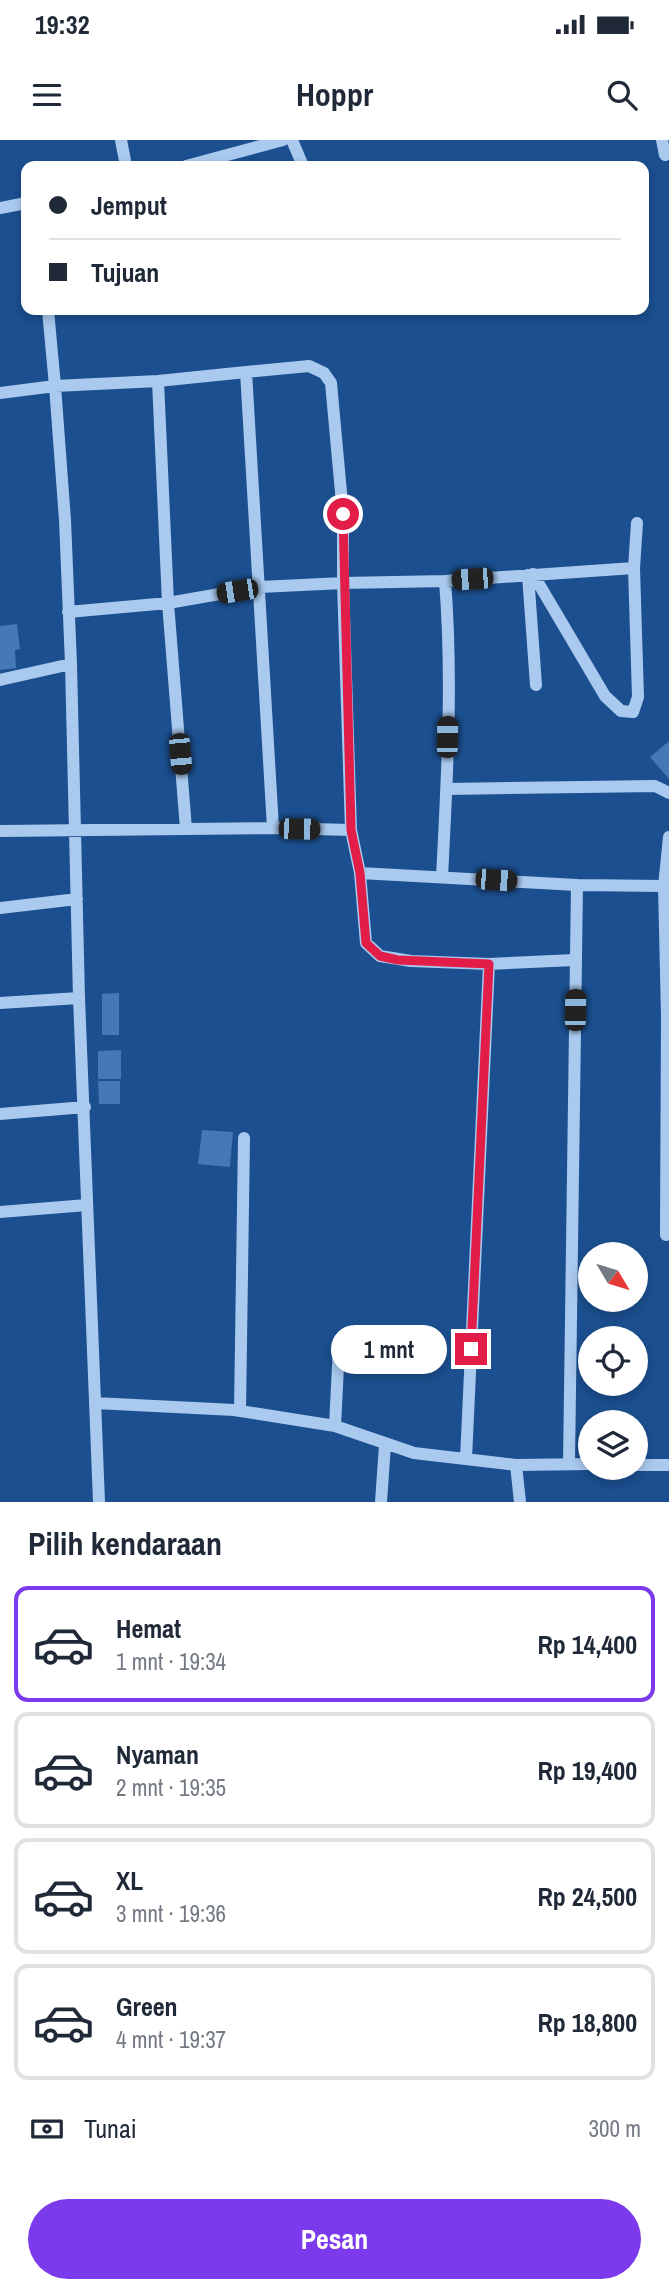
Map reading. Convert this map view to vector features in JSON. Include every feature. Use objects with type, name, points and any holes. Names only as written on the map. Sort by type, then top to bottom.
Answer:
[{"type":"street","points":[[121,140],[125,161]]},
{"type":"street","points":[[292,140],[301,161]]},
{"type":"street","points":[[662,140],[665,155]]},
{"type":"street","points":[[205,161],[279,141]]},
{"type":"street","points":[[0,208],[21,204]]},
{"type":"street","points":[[49,315],[65,520],[79,998],[99,1502]]},
{"type":"street","points":[[0,393],[55,386],[158,381],[309,366],[324,373],[331,383],[343,514],[351,830],[360,873],[366,943],[380,956],[411,961],[489,964],[575,960]]},
{"type":"street","points":[[246,372],[274,828]]},
{"type":"street","points":[[158,381],[168,603],[186,829]]},
{"type":"street","points":[[531,575],[606,696],[621,711],[628,713],[636,708],[638,697],[634,568],[637,523]]},
{"type":"street","points":[[68,612],[168,603],[260,587],[445,582],[634,568]]},
{"type":"street","points":[[531,575],[536,685]]},
{"type":"street","points":[[442,877],[447,789],[449,631],[445,582]]},
{"type":"street","points":[[0,680],[71,664]]},
{"type":"street","points":[[447,789],[655,786],[669,793]]},
{"type":"street","points":[[0,831],[274,828],[351,830]]},
{"type":"street","points":[[666,1235],[668,1016],[664,886],[669,837]]},
{"type":"street","points":[[360,873],[577,886],[664,886]]},
{"type":"street","points":[[569,1463],[577,886]]},
{"type":"street","points":[[0,908],[77,899]]},
{"type":"street","points":[[466,1459],[489,964]]},
{"type":"street","points":[[0,1003],[79,998]]},
{"type":"street","points":[[0,1114],[85,1107]]},
{"type":"street","points":[[240,1411],[244,1138]]},
{"type":"street","points":[[0,1212],[87,1205]]},
{"type":"street","points":[[335,1426],[339,1346]]},
{"type":"street","points":[[94,1403],[240,1411],[335,1426],[414,1453],[516,1465],[578,1463]]},
{"type":"street","points":[[382,1502],[385,1445]]},
{"type":"street","points":[[516,1465],[520,1502]]},
{"type":"street","points":[[648,1465],[669,1465]]},
{"type":"building","points":[[17,624],[20,649],[15,650],[16,668],[0,670],[0,626]]},
{"type":"building","points":[[669,741],[669,779],[650,757]]},
{"type":"building","points":[[119,993],[119,1035],[102,1035],[102,994]]},
{"type":"building","points":[[121,1050],[121,1079],[98,1079],[98,1051]]},
{"type":"building","points":[[98,1081],[120,1081],[120,1104],[99,1104]]},
{"type":"building","points":[[202,1130],[233,1132],[230,1167],[198,1164]]},
{"type":"route","points":[[343,514],[351,830],[360,873],[366,943],[380,956],[398,960],[489,964],[471,1349]]}]
